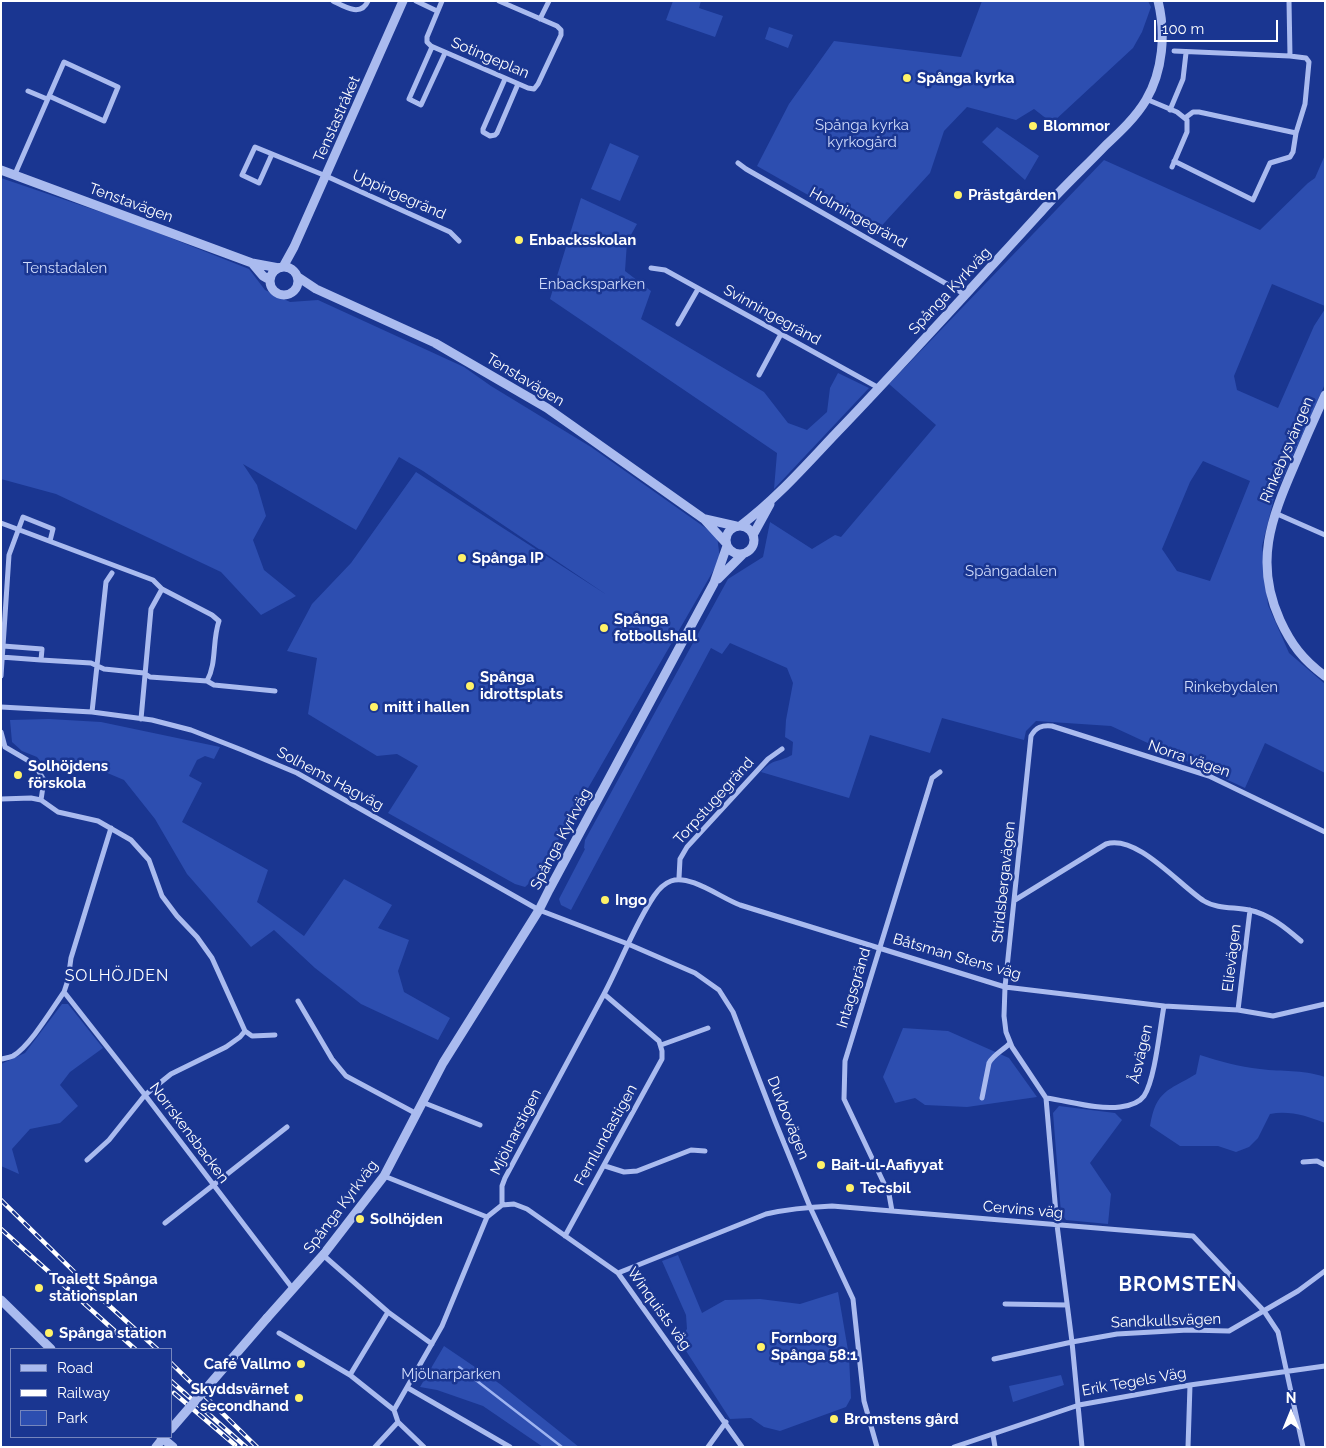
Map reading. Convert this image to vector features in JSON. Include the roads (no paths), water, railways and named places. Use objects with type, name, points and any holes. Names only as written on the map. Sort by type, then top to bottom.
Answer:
[{"type":"street","points":[[333,1],[353,10],[360,10],[366,6],[368,1]]},
{"type":"street","name":"Tenstastråket","points":[[281,267],[294,247],[404,1]]},
{"type":"street","points":[[416,1],[437,11]]},
{"type":"street","name":"Sotingeplan","points":[[442,1],[427,37],[427,42],[432,47],[505,79],[534,89],[561,35],[561,30],[557,26],[499,1]]},
{"type":"street","points":[[540,19],[548,1]]},
{"type":"street","name":"Spånga Kyrkväg","points":[[738,526],[772,499],[879,388],[1042,211],[1120,131],[1146,100],[1156,78],[1161,57],[1161,14],[1158,1]]},
{"type":"street","points":[[1289,1],[1290,56]]},
{"type":"street","points":[[432,47],[409,99],[421,105],[445,53]]},
{"type":"street","points":[[1174,52],[1290,56],[1306,58],[1309,62],[1305,104],[1296,133],[1293,152],[1290,157],[1270,163],[1253,200],[1174,161]]},
{"type":"street","points":[[1170,110],[1183,79],[1186,53]]},
{"type":"street","points":[[14,174],[48,98],[64,62],[118,87],[104,121],[48,98],[28,91]]},
{"type":"street","points":[[505,79],[482,129],[483,132],[490,136],[497,133],[518,84]]},
{"type":"street","points":[[1146,100],[1170,110],[1187,120],[1187,132],[1172,167]]},
{"type":"street","points":[[1184,118],[1192,112],[1199,112],[1296,133]]},
{"type":"street","name":"Uppingegränd","points":[[272,154],[258,183],[242,175],[255,147],[326,176],[450,232],[459,241]]},
{"type":"street","name":"Holmingegränd","points":[[738,163],[746,170],[966,295]]},
{"type":"street","name":"Tenstavägen","points":[[1,170],[252,263],[281,267]]},
{"type":"street","name":"Tenstastråket","points":[[294,247],[296,274]]},
{"type":"street","name":"Tenstavägen","points":[[252,263],[263,276],[270,280]]},
{"type":"street","points":[[281,267],[296,274],[298,285],[294,291],[287,294],[279,294],[273,288],[270,280],[273,273],[281,267]]},
{"type":"street","name":"Svinningegränd","points":[[652,268],[665,270],[879,388]]},
{"type":"street","name":"Tenstavägen","points":[[296,274],[316,289],[435,343],[547,408],[704,519],[727,545]]},
{"type":"street","name":"Tenstavägen","points":[[294,291],[316,289]]},
{"type":"street","points":[[678,324],[698,289]]},
{"type":"street","points":[[759,375],[781,334]]},
{"type":"street","name":"Rinkebysvängen","points":[[1325,395],[1274,512],[1267,546],[1267,578],[1275,609],[1289,638],[1308,664],[1325,676]]},
{"type":"street","name":"Spånga Kyrkväg","points":[[753,535],[772,499]]},
{"type":"street","points":[[1274,512],[1325,535]]},
{"type":"street","points":[[1,676],[9,555],[23,517],[53,529],[50,541]]},
{"type":"street","name":"Tenstavägen","points":[[704,519],[738,526]]},
{"type":"street","points":[[1,523],[153,580],[162,589],[219,621],[216,629],[212,671],[207,681]]},
{"type":"street","points":[[738,526],[748,528],[753,535],[753,547],[743,554],[732,552],[727,545],[727,534],[732,528],[738,526]]},
{"type":"street","name":"Spånga Kyrkväg","points":[[172,1428],[323,1255],[384,1176],[444,1063],[539,910],[714,583],[727,545]]},
{"type":"street","name":"Spånga Kyrkväg","points":[[714,583],[743,554]]},
{"type":"street","points":[[92,712],[106,582],[112,573]]},
{"type":"street","points":[[142,719],[144,673],[151,609],[162,589]]},
{"type":"street","points":[[3,646],[42,649],[41,660]]},
{"type":"street","points":[[2,657],[91,662],[104,669],[275,691]]},
{"type":"street","name":"Solhems Hagväg","points":[[1,707],[92,712],[142,719],[191,730],[296,773],[539,910]]},
{"type":"street","name":"Norra vägen","points":[[1040,727],[1052,726],[1209,776],[1325,832]]},
{"type":"street","name":"Stridsbergavägen","points":[[1040,727],[1031,736],[1005,987],[1004,1016],[1006,1032],[1010,1043],[1046,1098],[1057,1225],[1072,1342],[1082,1447]]},
{"type":"street","points":[[1,732],[5,747],[34,764],[44,780],[41,800]]},
{"type":"street","name":"Torpstugegränd","points":[[679,878],[680,859],[687,846],[768,758],[782,749]]},
{"type":"street","name":"Intagsgränd","points":[[892,1211],[889,1194],[844,1099],[845,1062],[932,778],[940,772]]},
{"type":"street","points":[[1,800],[30,798],[41,800],[58,812],[98,820],[130,840],[149,860],[162,896],[177,916],[197,937],[212,958],[245,1031],[252,1036],[275,1035]]},
{"type":"street","points":[[1,1059],[11,1057],[21,1050],[64,992],[71,958],[111,828]]},
{"type":"street","points":[[1015,900],[1106,844],[1113,842],[1143,852],[1208,903],[1250,910],[1282,924],[1300,941]]},
{"type":"street","points":[[628,944],[654,895],[662,886],[679,878]]},
{"type":"street","name":"Båtsman Stens väg","points":[[679,878],[689,880],[740,905],[1005,987],[1164,1006],[1238,1010],[1273,1016],[1325,1004]]},
{"type":"street","name":"Duvbovägen","points":[[539,910],[628,944],[695,973],[719,990],[733,1012],[810,1207],[852,1299],[864,1401],[876,1447]]},
{"type":"street","name":"Elievägen","points":[[1238,1010],[1250,910]]},
{"type":"street","name":"Mjölnarstigen","points":[[502,1205],[502,1186],[505,1178],[604,994],[628,944]]},
{"type":"street","name":"Norrskensbacken","points":[[64,992],[293,1290]]},
{"type":"street","points":[[604,994],[645,1028],[661,1045],[708,1028]]},
{"type":"street","points":[[298,1001],[332,1059],[346,1076],[417,1114]]},
{"type":"street","name":"Åsvägen","points":[[1046,1098],[1114,1107],[1134,1103],[1143,1097],[1151,1081],[1164,1006]]},
{"type":"street","points":[[87,1160],[109,1140],[145,1095],[172,1074],[226,1047],[245,1031]]},
{"type":"street","points":[[982,1098],[989,1063],[992,1058],[1010,1043]]},
{"type":"street","name":"Fernlundastigen","points":[[565,1236],[662,1059],[661,1045]]},
{"type":"street","points":[[422,1102],[480,1125]]},
{"type":"street","points":[[165,1222],[287,1127]]},
{"type":"street","points":[[605,1166],[624,1172],[637,1171],[691,1150],[705,1151]]},
{"type":"street","points":[[1303,1162],[1316,1161],[1325,1165]]},
{"type":"street","points":[[384,1176],[487,1217]]},
{"type":"street","name":"Winquists väg","points":[[502,1205],[514,1204],[527,1209],[618,1273],[742,1447]]},
{"type":"street","points":[[394,1410],[442,1326],[487,1217],[502,1205]]},
{"type":"street","name":"Cervins väg","points":[[618,1273],[766,1214],[810,1207],[832,1206],[1193,1236],[1264,1310],[1278,1332],[1303,1447]]},
{"type":"street","points":[[323,1255],[388,1312],[432,1344]]},
{"type":"street","name":"Sandkullsvägen","points":[[994,1359],[1117,1334],[1188,1330],[1229,1331],[1298,1291],[1325,1271]]},
{"type":"street","points":[[1,1300],[47,1348]]},
{"type":"street","points":[[1005,1304],[1067,1305]]},
{"type":"street","points":[[350,1375],[388,1312]]},
{"type":"street","points":[[278,1332],[350,1375],[394,1410],[398,1422],[424,1447]]},
{"type":"street","name":"Erik Tegels Väg","points":[[954,1447],[1079,1405],[1190,1385],[1325,1366]]},
{"type":"street","points":[[1188,1447],[1190,1385]]},
{"type":"street","points":[[408,1388],[510,1447]]},
{"type":"street","points":[[375,1447],[398,1422]]},
{"type":"street","points":[[708,1447],[726,1422]]},
{"type":"street","points":[[993,1435],[995,1447]]},
{"type":"street","points":[[164,1438],[173,1447]]},
{"type":"waterway","points":[[459,1367],[562,1447]]},
{"type":"railway","points":[[1,1200],[104,1301],[156,1348]]},
{"type":"railway","points":[[1,1229],[134,1348]]},
{"type":"railway","points":[[172,1364],[257,1447]]},
{"type":"railway","points":[[172,1382],[246,1447]]},
{"type":"railway","points":[[174,1393],[235,1445]]},
{"type":"place","name":"Spånga kyrka","points":[[907,78]]},
{"type":"place","name":"Blommor","points":[[1033,126]]},
{"type":"place","name":"Prästgården","points":[[958,195]]},
{"type":"place","name":"Enbacksskolan","points":[[519,240]]},
{"type":"place","name":"Spånga IP","points":[[462,558]]},
{"type":"place","name":"Spånga fotbollshall","points":[[604,628]]},
{"type":"place","name":"Spånga idrottsplats","points":[[470,686]]},
{"type":"place","name":"mitt i hallen","points":[[374,707]]},
{"type":"place","name":"Solhöjdens förskola","points":[[18,775]]},
{"type":"place","name":"Ingo","points":[[605,900]]},
{"type":"place","name":"Bait-ul-Aafiyyat","points":[[821,1165]]},
{"type":"place","name":"Tecsbil","points":[[850,1188]]},
{"type":"place","name":"Solhöjden","points":[[360,1219]]},
{"type":"place","name":"Toalett Spånga stationsplan","points":[[39,1288]]},
{"type":"place","name":"Spånga station","points":[[49,1333]]},
{"type":"place","name":"Fornborg Spånga 58:1","points":[[761,1347]]},
{"type":"place","name":"Café Vallmo","points":[[301,1364]]},
{"type":"place","name":"Skyddsvärnet secondhand","points":[[299,1398]]},
{"type":"place","name":"Bromstens gård","points":[[834,1419]]},
{"type":"district","name":"SOLHÖJDEN","points":[[117,976]]},
{"type":"district","name":"BROMSTEN","points":[[1178,1285]]},
{"type":"park label","name":"Spånga kyrka kyrkogård","points":[[862,134]]},
{"type":"park label","name":"Tenstadalen","points":[[65,268]]},
{"type":"park label","name":"Enbacksparken","points":[[592,284]]},
{"type":"park label","name":"Spångadalen","points":[[1011,571]]},
{"type":"park label","name":"Rinkebydalen","points":[[1231,687]]},
{"type":"park label","name":"Mjölnarparken","points":[[451,1374]]}]
